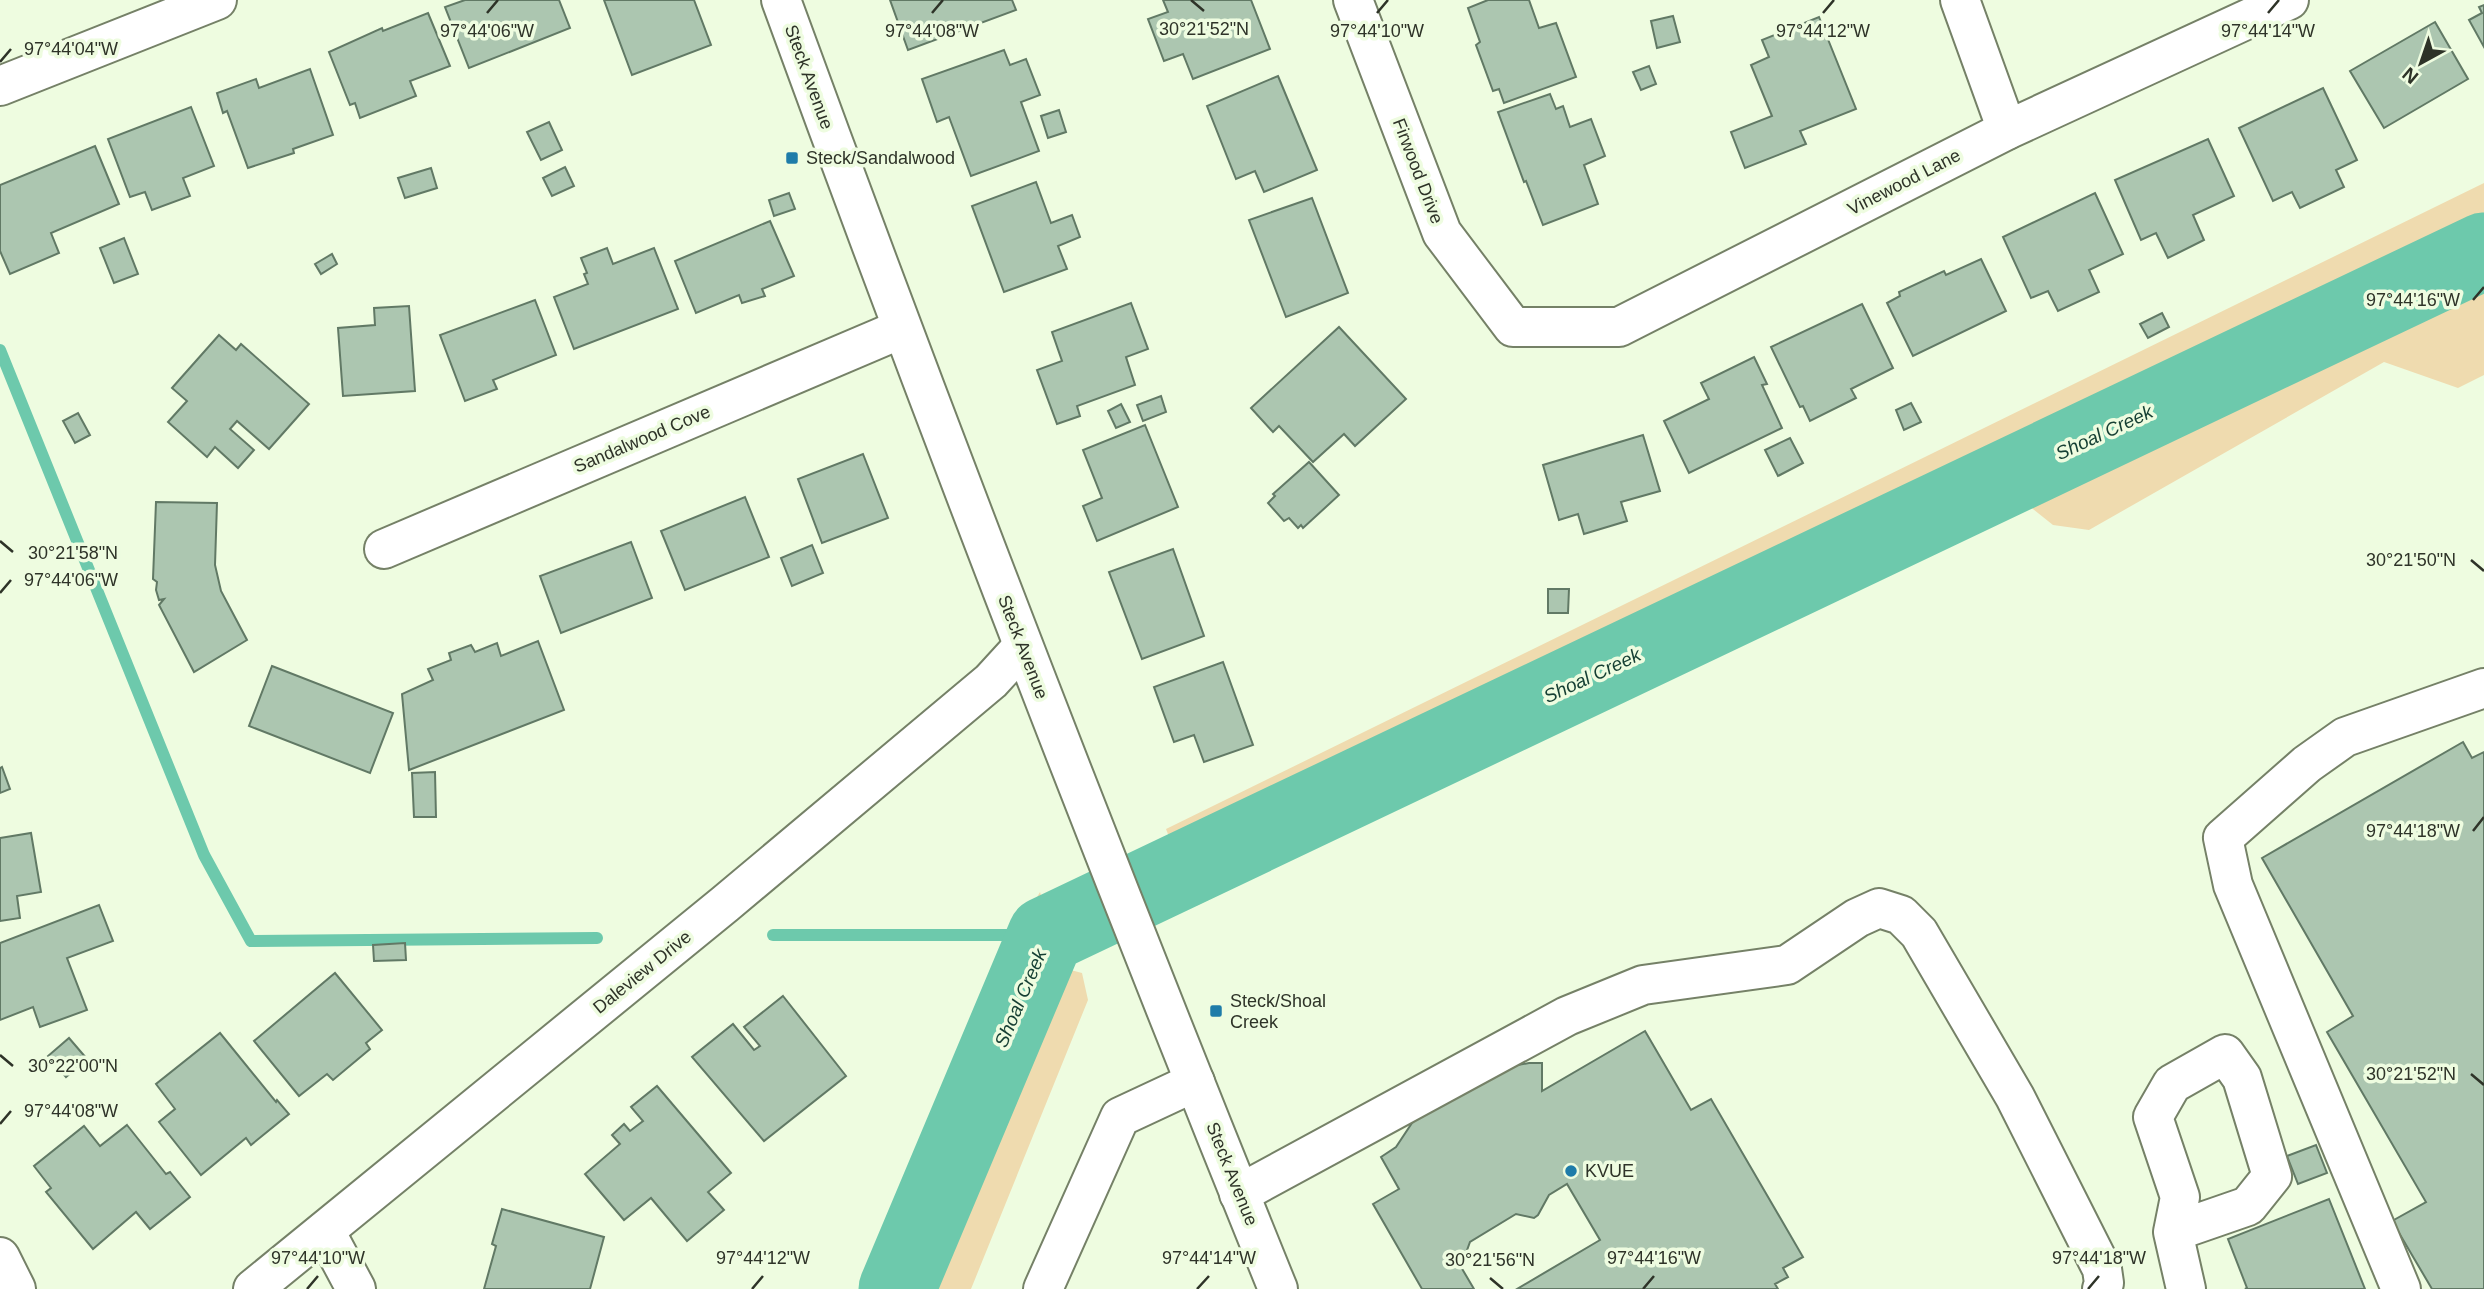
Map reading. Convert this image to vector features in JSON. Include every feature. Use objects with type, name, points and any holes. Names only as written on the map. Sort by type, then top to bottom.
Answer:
[{"type":"street","points":[[0,86],[217,0]]},
{"type":"street","name":"Steck Avenue","points":[[781,0],[901,329],[1023,646],[1278,1289]]},
{"type":"street","name":"Firwood Drive","points":[[1353,0],[1442,233],[1513,327]]},
{"type":"street","points":[[1960,0],[2007,130]]},
{"type":"street","name":"Vinewood Lane","points":[[1513,327],[1619,327],[2007,130],[2289,0]]},
{"type":"street","name":"Sandalwood Cove","points":[[384,549],[901,329]]},
{"type":"street","name":"Daleview Drive","points":[[253,1289],[746,887],[991,681],[1023,646]]},
{"type":"street","points":[[2402,1289],[2232,886],[2223,838],[2307,764],[2345,737],[2484,688]]},
{"type":"street","points":[[1240,1194],[1567,1016],[1643,985],[1787,965],[1857,918],[1879,908],[1901,915],[1919,933],[2008,1085],[2102,1269],[2102,1289]]},
{"type":"street","points":[[1043,1289],[1120,1117],[1195,1082]]},
{"type":"street","points":[[325,1231],[356,1289]]},
{"type":"street","points":[[2173,1232],[2186,1289]]},
{"type":"street","points":[[0,1257],[16,1289]]},
{"type":"shaded area","points":[[2484,183],[2484,375],[2458,388],[2384,362],[2089,530],[2053,525],[2023,501],[1196,906],[1166,829]]},
{"type":"shaded area","points":[[1040,892],[1063,968],[1082,973],[1088,1000],[971,1289],[861,1289],[992,977]]},
{"type":"building","points":[[465,0],[559,0],[570,28],[469,68],[445,7]]},
{"type":"building","points":[[604,0],[694,0],[711,45],[632,75]]},
{"type":"building","points":[[890,0],[1012,0],[1016,10],[908,50]]},
{"type":"building","points":[[1163,0],[1251,0],[1270,49],[1193,79],[1183,54],[1164,61],[1148,19],[1168,12]]},
{"type":"building","points":[[1488,0],[1529,0],[1539,28],[1556,23],[1576,77],[1504,103],[1499,89],[1493,91],[1476,45],[1480,42],[1468,8]]},
{"type":"building","points":[[2484,5],[2484,47],[2469,20],[2482,13],[2479,7]]},
{"type":"building","points":[[428,13],[450,66],[410,81],[416,96],[360,118],[355,103],[350,105],[329,52],[382,28],[383,31]]},
{"type":"building","points":[[1673,16],[1680,42],[1657,48],[1651,21]]},
{"type":"building","points":[[1819,17],[1856,109],[1800,131],[1806,144],[1745,168],[1731,132],[1772,116],[1751,65],[1769,57],[1762,40]]},
{"type":"building","points":[[2435,22],[2468,79],[2384,128],[2350,71]]},
{"type":"building","points":[[1004,50],[1010,65],[1026,59],[1040,95],[1021,102],[1039,151],[971,176],[949,117],[937,122],[922,79]]},
{"type":"building","points":[[1649,66],[1656,84],[1641,90],[1633,72]]},
{"type":"building","points":[[310,69],[333,135],[293,149],[294,153],[248,168],[227,111],[223,113],[217,93],[256,79],[259,88]]},
{"type":"building","points":[[1278,76],[1317,170],[1264,192],[1255,171],[1236,179],[1207,106]]},
{"type":"building","points":[[2323,88],[2357,160],[2336,170],[2344,187],[2300,208],[2292,192],[2273,201],[2239,128]]},
{"type":"building","points":[[1550,94],[1556,109],[1563,106],[1570,127],[1591,119],[1605,156],[1584,165],[1598,204],[1543,225],[1498,112]]},
{"type":"building","points":[[191,107],[214,166],[183,178],[190,196],[152,210],[145,192],[130,197],[108,139]]},
{"type":"building","points":[[1059,110],[1066,132],[1048,138],[1041,116]]},
{"type":"building","points":[[549,122],[562,150],[541,160],[527,132]]},
{"type":"building","points":[[2208,139],[2234,196],[2193,215],[2204,240],[2168,258],[2156,233],[2141,240],[2115,180]]},
{"type":"building","points":[[95,146],[119,204],[51,233],[59,253],[10,274],[0,251],[0,185]]},
{"type":"building","points":[[565,167],[574,186],[552,196],[543,178]]},
{"type":"building","points":[[431,168],[437,188],[405,198],[398,178]]},
{"type":"building","points":[[1036,182],[1051,223],[1072,215],[1080,237],[1058,246],[1067,269],[1004,292],[972,206]]},
{"type":"building","points":[[789,193],[795,209],[774,216],[769,200]]},
{"type":"building","points":[[2095,193],[2123,254],[2089,270],[2099,292],[2058,311],[2048,291],[2031,298],[2003,237]]},
{"type":"building","points":[[1312,198],[1348,293],[1286,317],[1249,220]]},
{"type":"building","points":[[770,221],[794,276],[762,289],[765,296],[742,303],[739,295],[696,313],[675,261]]},
{"type":"building","points":[[124,238],[138,274],[114,283],[100,248]]},
{"type":"building","points":[[607,248],[613,264],[654,248],[678,309],[574,349],[554,297],[588,284],[581,258]]},
{"type":"building","points":[[332,254],[337,264],[321,274],[315,264]]},
{"type":"building","points":[[1981,259],[2006,311],[1913,356],[1887,303],[1900,296],[1899,292],[1944,271],[1946,275]]},
{"type":"building","points":[[535,300],[556,355],[493,380],[497,389],[465,401],[440,335]]},
{"type":"building","points":[[1131,303],[1148,349],[1126,357],[1135,385],[1077,406],[1080,416],[1057,424],[1037,370],[1062,361],[1052,332]]},
{"type":"building","points":[[1862,304],[1893,368],[1851,389],[1856,398],[1810,421],[1803,406],[1800,407],[1771,347]]},
{"type":"building","points":[[409,306],[415,391],[343,396],[338,328],[375,325],[374,308]]},
{"type":"building","points":[[2162,313],[2169,327],[2148,338],[2140,324]]},
{"type":"building","points":[[1339,327],[1406,399],[1355,446],[1344,434],[1313,462],[1279,426],[1273,432],[1251,408]]},
{"type":"building","points":[[219,335],[236,350],[241,344],[309,404],[269,449],[237,421],[230,429],[254,450],[238,468],[215,447],[207,457],[168,422],[187,401],[172,388]]},
{"type":"building","points":[[1754,357],[1767,384],[1762,385],[1782,428],[1689,473],[1664,421],[1709,399],[1701,383]]},
{"type":"building","points":[[1161,396],[1166,412],[1143,421],[1137,405]]},
{"type":"building","points":[[1911,403],[1921,422],[1904,430],[1896,410]]},
{"type":"building","points":[[1121,404],[1130,422],[1116,428],[1108,411]]},
{"type":"building","points":[[78,413],[90,435],[75,443],[63,421]]},
{"type":"building","points":[[1145,425],[1178,507],[1097,541],[1083,506],[1102,498],[1083,450]]},
{"type":"building","points":[[1643,435],[1660,491],[1621,502],[1627,521],[1584,534],[1578,514],[1559,520],[1543,465]]},
{"type":"building","points":[[1790,438],[1803,463],[1778,476],[1765,450]]},
{"type":"building","points":[[863,454],[888,518],[822,543],[798,479]]},
{"type":"building","points":[[1309,462],[1339,495],[1303,528],[1301,525],[1298,528],[1289,518],[1284,521],[1268,503],[1275,496],[1273,494]]},
{"type":"building","points":[[745,497],[769,557],[685,590],[661,531]]},
{"type":"building","points":[[156,502],[217,503],[215,565],[221,591],[247,640],[194,672],[159,605],[164,599],[159,600],[157,582],[153,579]]},
{"type":"building","points":[[631,542],[652,598],[561,633],[540,576]]},
{"type":"building","points":[[812,545],[823,573],[792,586],[781,558]]},
{"type":"building","points":[[1173,549],[1204,636],[1142,659],[1109,572]]},
{"type":"building","points":[[1548,589],[1569,589],[1568,613],[1548,613]]},
{"type":"building","points":[[538,641],[564,710],[409,770],[402,694],[433,680],[428,669],[451,660],[449,653],[471,645],[475,652],[497,643],[501,656]]},
{"type":"building","points":[[1223,662],[1253,745],[1204,762],[1194,735],[1174,742],[1154,687]]},
{"type":"building","points":[[272,666],[393,713],[370,773],[249,726]]},
{"type":"building","points":[[2463,742],[2472,758],[2484,752],[2484,1289],[2432,1289],[2392,1221],[2426,1202],[2327,1032],[2353,1016],[2262,858]]},
{"type":"building","points":[[2,767],[10,789],[0,793],[0,768]]},
{"type":"building","points":[[435,772],[436,817],[414,817],[412,773]]},
{"type":"building","points":[[31,833],[41,892],[17,896],[20,918],[0,921],[0,838]]},
{"type":"building","points":[[99,905],[113,941],[67,958],[87,1010],[40,1027],[33,1007],[0,1020],[0,943]]},
{"type":"building","points":[[405,943],[406,960],[374,961],[373,945]]},
{"type":"building","points":[[335,973],[382,1030],[366,1043],[370,1049],[333,1080],[327,1074],[299,1096],[254,1041]]},
{"type":"building","points":[[783,996],[846,1076],[764,1141],[692,1057],[733,1024],[754,1050],[760,1046],[744,1027]]},
{"type":"building","name":"KVUE","points":[[1645,1031],[1691,1110],[1711,1099],[1803,1257],[1783,1268],[1788,1277],[1775,1284],[1778,1289],[1517,1289],[1600,1240],[1567,1184],[1549,1195],[1534,1218],[1516,1214],[1470,1242],[1461,1267],[1474,1289],[1422,1289],[1373,1204],[1399,1189],[1381,1157],[1396,1147],[1412,1123],[1445,1092],[1490,1070],[1542,1063],[1542,1091]]},
{"type":"building","points":[[220,1033],[276,1102],[277,1100],[289,1114],[251,1145],[246,1138],[201,1175],[159,1122],[175,1109],[156,1084]]},
{"type":"building","points":[[69,1038],[87,1059],[66,1077],[48,1056]]},
{"type":"building","points":[[657,1086],[731,1173],[708,1192],[724,1210],[687,1241],[651,1198],[624,1220],[585,1174],[620,1144],[612,1135],[624,1124],[630,1131],[643,1121],[631,1107]]},
{"type":"building","points":[[127,1125],[166,1174],[170,1172],[190,1197],[150,1229],[136,1212],[93,1249],[46,1192],[51,1188],[34,1166],[84,1126],[100,1146]]},
{"type":"building","points":[[2316,1145],[2327,1173],[2298,1184],[2287,1156]]},
{"type":"building","points":[[2329,1199],[2365,1289],[2245,1289],[2247,1288],[2228,1239]]},
{"type":"building","points":[[502,1209],[604,1237],[590,1289],[484,1289],[496,1246],[492,1244]]},
{"type":"waterway","name":"Shoal Creek","points":[[897,1289],[1046,935],[2484,251]]},
{"type":"waterway","points":[[0,350],[204,855],[251,941],[597,938]]},
{"type":"waterway","points":[[773,935],[1046,935]]},
{"type":"place","name":"Steck/Sandalwood","points":[[792,158]]},
{"type":"place","name":"Steck/Shoal Creek","points":[[1216,1011]]},
{"type":"place","name":"KVUE","points":[[1571,1171]]}]
